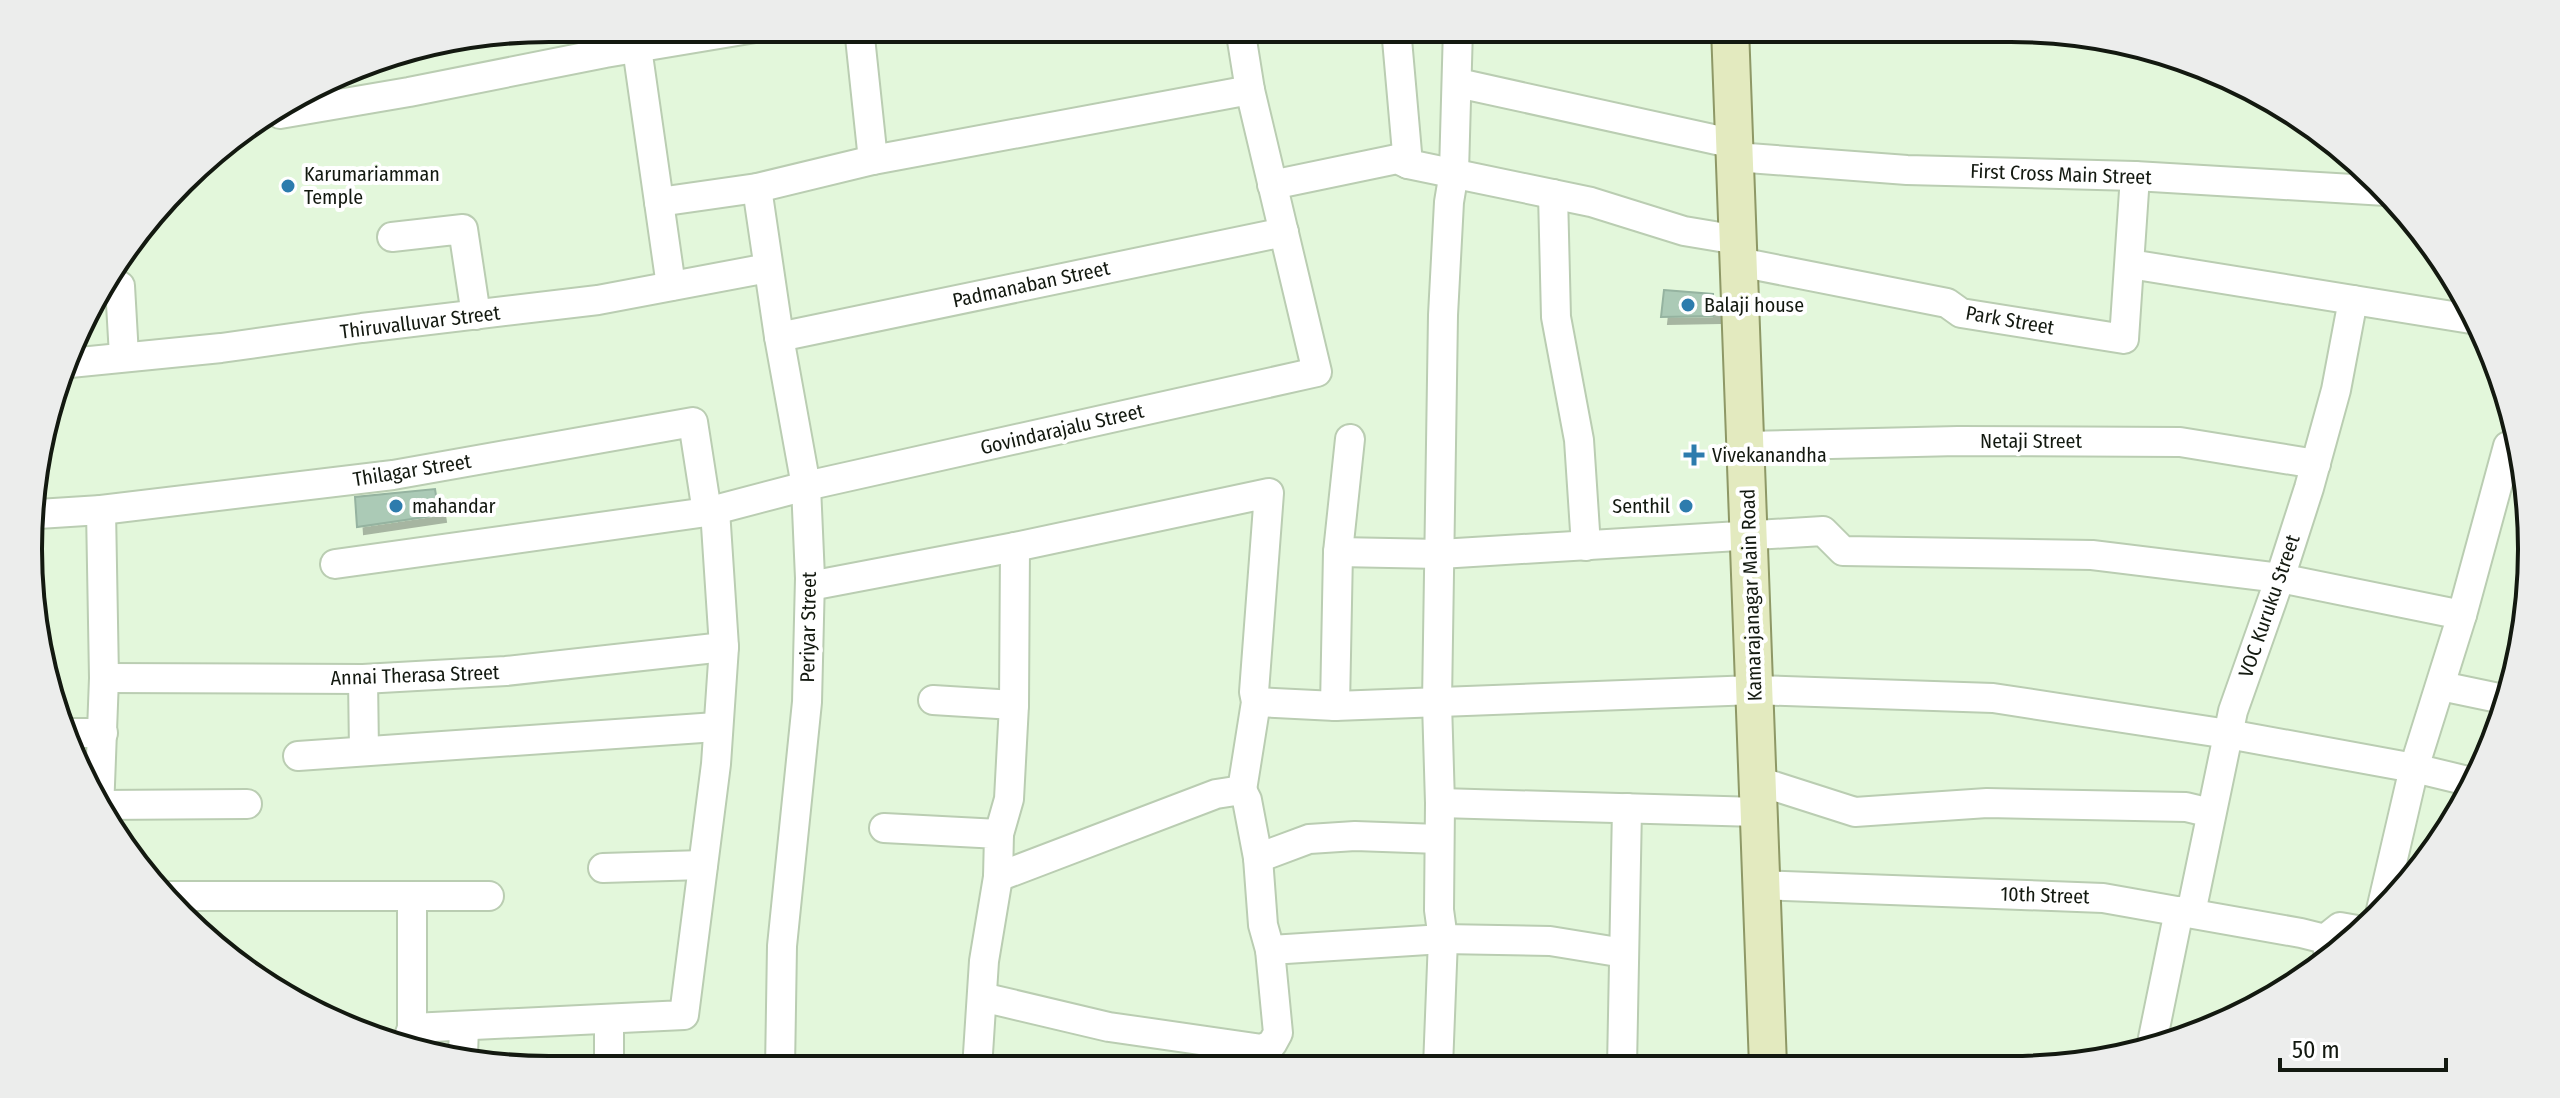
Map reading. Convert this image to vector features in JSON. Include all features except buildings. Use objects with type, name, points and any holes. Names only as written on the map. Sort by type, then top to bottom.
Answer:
[{"type":"main road","name":"Kamarajanagar Main Road","points":[[1731,42],[1768,1056]]},
{"type":"street","points":[[291,112],[672,42]]},
{"type":"street","points":[[860,42],[873,160]]},
{"type":"street","points":[[1242,42],[1250,90],[1284,232]]},
{"type":"street","points":[[1397,42],[1408,164]]},
{"type":"street","points":[[1438,1056],[1443,939],[1439,910],[1437,703],[1443,290],[1454,172],[1458,42]]},
{"type":"street","points":[[637,48],[671,286]]},
{"type":"street","name":"First Cross Main Street","points":[[1458,83],[1735,150],[1907,170],[2135,176],[2370,190]]},
{"type":"street","points":[[659,202],[757,188],[873,160],[1250,90]]},
{"type":"street","points":[[1272,185],[1397,159],[1408,164],[1591,202],[1738,251]]},
{"type":"street","name":"Park Street","points":[[1738,251],[1947,303],[1961,313],[2124,339],[2135,176]]},
{"type":"street","name":"Periyar Street","points":[[757,188],[779,337],[806,486],[810,586],[807,702],[782,946],[780,1056]]},
{"type":"street","points":[[1553,194],[1556,317],[1579,440],[1586,546]]},
{"type":"street","points":[[392,237],[463,229],[476,315]]},
{"type":"street","name":"Padmanaban Street","points":[[779,337],[1284,232]]},
{"type":"street","name":"Govindarajalu Street","points":[[335,564],[711,511],[806,486],[1317,372],[1284,232]]},
{"type":"street","points":[[2130,264],[2462,318]]},
{"type":"street","name":"Thiruvalluvar Street","points":[[78,362],[221,348],[598,300],[768,268]]},
{"type":"street","points":[[117,283],[120,286],[124,356]]},
{"type":"street","name":"VOC Kuruku Street","points":[[2154,1035],[2211,813],[2233,711],[2316,464],[2336,390],[2353,300]]},
{"type":"street","name":"Thilagar Street","points":[[43,514],[101,510],[393,475],[693,422],[711,511]]},
{"type":"street","points":[[1335,706],[1338,552],[1350,439]]},
{"type":"street","name":"Netaji Street","points":[[1745,446],[1958,441],[2180,442],[2316,464]]},
{"type":"street","points":[[2386,890],[2414,768],[2462,615],[2508,448]]},
{"type":"street","points":[[810,586],[1015,547],[1269,493],[1254,692],[1256,702],[1242,790],[1247,800],[1258,858],[1263,925],[1270,950],[1278,1033],[1272,1044],[1262,1049],[1109,1027],[982,997]]},
{"type":"street","points":[[100,784],[104,678],[101,510]]},
{"type":"street","points":[[409,1036],[464,1026],[684,1015],[716,764],[716,727],[724,647],[711,511]]},
{"type":"street","points":[[1338,552],[1440,554],[1823,531],[1843,551],[2092,555],[2280,578],[2462,615]]},
{"type":"street","points":[[978,1056],[984,961],[998,877],[999,834],[1009,799],[1014,705],[1015,547]]},
{"type":"street","name":"Annai Therasa Street","points":[[104,678],[363,679],[506,671],[724,647]]},
{"type":"street","points":[[363,679],[364,751]]},
{"type":"street","points":[[2441,686],[2496,697]]},
{"type":"street","points":[[1256,702],[1335,706],[1754,690],[1993,698],[2228,734],[2462,780]]},
{"type":"street","points":[[933,700],[1014,705]]},
{"type":"street","points":[[298,756],[716,727]]},
{"type":"street","points":[[77,733],[103,733]]},
{"type":"street","points":[[998,877],[1216,794],[1242,790]]},
{"type":"street","points":[[1440,803],[1627,808],[1758,796],[1855,812],[1987,803],[2186,807],[2211,813]]},
{"type":"street","points":[[113,808],[247,804]]},
{"type":"street","points":[[1622,1056],[1627,808]]},
{"type":"street","points":[[884,828],[999,834]]},
{"type":"street","points":[[1258,858],[1309,839],[1355,836],[1439,839]]},
{"type":"street","points":[[603,868],[703,865]]},
{"type":"street","name":"10th Street","points":[[1761,885],[2103,898],[2185,912],[2325,947]]},
{"type":"street","points":[[179,896],[489,896]]},
{"type":"street","points":[[406,1035],[412,897]]},
{"type":"street","name":"10th Street","points":[[2332,941],[2340,927],[2347,928]]},
{"type":"street","points":[[1270,950],[1443,939],[1550,941],[1624,953]]},
{"type":"street","points":[[609,1019],[609,1056]]},
{"type":"street","points":[[463,1048],[464,1026]]},
{"type":"place","name":"Karumariamman Temple","points":[[288,186]]},
{"type":"place","name":"Balaji house","points":[[1688,305]]},
{"type":"place","name":"Vivekanandha","points":[[1694,455]]},
{"type":"place","name":"mahandar","points":[[396,506]]},
{"type":"place","name":"Senthil","points":[[1686,506]]}]
